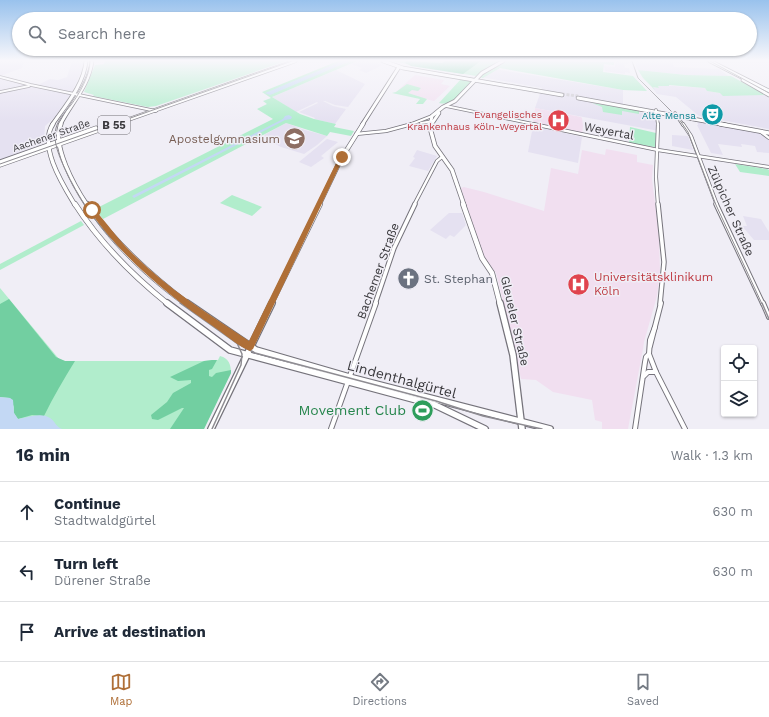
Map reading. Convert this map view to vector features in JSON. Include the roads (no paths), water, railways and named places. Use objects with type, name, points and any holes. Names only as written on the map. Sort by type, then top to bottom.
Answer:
[{"type":"main road","points":[[49,144],[48,130],[74,94],[80,81]]},
{"type":"main road","points":[[59,143],[58,128],[80,95],[86,81]]},
{"type":"main road","name":"Aachener Straße","points":[[59,143],[142,112],[156,109],[234,81]]},
{"type":"main road","name":"Aachener Straße","points":[[0,162],[237,81]]},
{"type":"main road","points":[[211,429],[337,167],[388,81]]},
{"type":"main road","points":[[442,157],[435,146],[431,123],[432,116],[455,101],[473,81]]},
{"type":"main road","points":[[487,81],[562,94]]},
{"type":"main road","points":[[745,81],[769,95]]},
{"type":"main road","points":[[750,81],[769,91]]},
{"type":"main road","points":[[657,111],[646,110],[578,97],[676,114],[769,132]]},
{"type":"main road","points":[[431,123],[446,106]]},
{"type":"main road","points":[[757,129],[769,132]]},
{"type":"main road","name":"Lindenthalgürtel","points":[[59,143],[65,163],[76,186],[88,205],[127,253],[177,296],[250,347],[348,379],[435,405],[485,429]]},
{"type":"main road","name":"Aachener Straße","points":[[0,165],[49,144]]},
{"type":"main road","name":"Lindenthalgürtel","points":[[49,144],[58,164],[66,190],[86,220],[126,267],[166,303],[231,350],[550,429]]},
{"type":"main road","name":"Gleueler Straße","points":[[442,157],[452,170],[480,254],[494,279],[513,355],[522,429]]},
{"type":"main road","points":[[58,164],[65,163]]},
{"type":"street","points":[[16,81],[151,109]]},
{"type":"street","points":[[0,92],[31,85]]},
{"type":"street","points":[[68,92],[76,90]]},
{"type":"street","name":"Weyertal","points":[[446,106],[658,150],[769,167]]},
{"type":"street","points":[[142,112],[145,108]]},
{"type":"street","points":[[646,110],[658,118]]},
{"type":"street","points":[[635,429],[646,357],[649,354],[662,298],[664,271],[664,249],[656,189],[660,131],[657,111]]},
{"type":"street","name":"Zülpicher Straße","points":[[676,114],[691,136],[717,205],[769,317]]},
{"type":"street","points":[[356,134],[397,128],[417,123],[432,116]]},
{"type":"street","points":[[417,123],[431,123]]},
{"type":"street","points":[[757,129],[769,137]]},
{"type":"street","points":[[762,131],[769,137]]},
{"type":"street","name":"Bachemer Straße","points":[[331,429],[395,246],[424,182],[437,161],[442,157]]},
{"type":"street","points":[[649,354],[656,372],[685,429]]},
{"type":"street","points":[[643,378],[648,372],[656,372]]},
{"type":"water","points":[[294,81],[303,81],[270,95],[265,93]]},
{"type":"water","points":[[289,115],[292,117],[291,119],[285,120],[134,198],[132,196],[283,119],[285,116]]},
{"type":"water","points":[[0,397],[10,398],[13,400],[14,413],[18,419],[42,415],[52,419],[58,427],[62,429],[0,429]]},
{"type":"tunnel","points":[[562,94],[578,96]]},
{"type":"tram line","points":[[56,144],[55,133],[57,125],[74,101],[85,81]]},
{"type":"tram line","points":[[56,144],[235,81]]},
{"type":"tram line","points":[[641,81],[679,119],[688,132],[716,205],[762,304]]},
{"type":"tram line","points":[[747,81],[769,93]]},
{"type":"tram line","points":[[0,164],[56,144]]},
{"type":"tram line","points":[[56,144],[59,155],[75,189],[87,209],[101,227],[130,260],[147,276],[182,304]]},
{"type":"tram line","points":[[180,303],[237,343]]},
{"type":"tram line","points":[[762,303],[769,319]]},
{"type":"tram line","points":[[212,429],[241,365],[242,354],[237,343]]},
{"type":"tram line","points":[[237,343],[255,353],[436,401],[483,416],[542,429]]},
{"type":"place","name":"Alte Mensa","points":[[712,115]]},
{"type":"place","name":"Evangelisches Krankenhaus Köln-Weyertal","points":[[558,120]]},
{"type":"place","name":"Apostelgymnasium","points":[[295,139]]},
{"type":"place","name":"St. Stephan","points":[[408,279]]},
{"type":"place","name":"Universitätsklinikum Köln","points":[[579,284]]},
{"type":"place","name":"Movement Club","points":[[422,410]]}]
